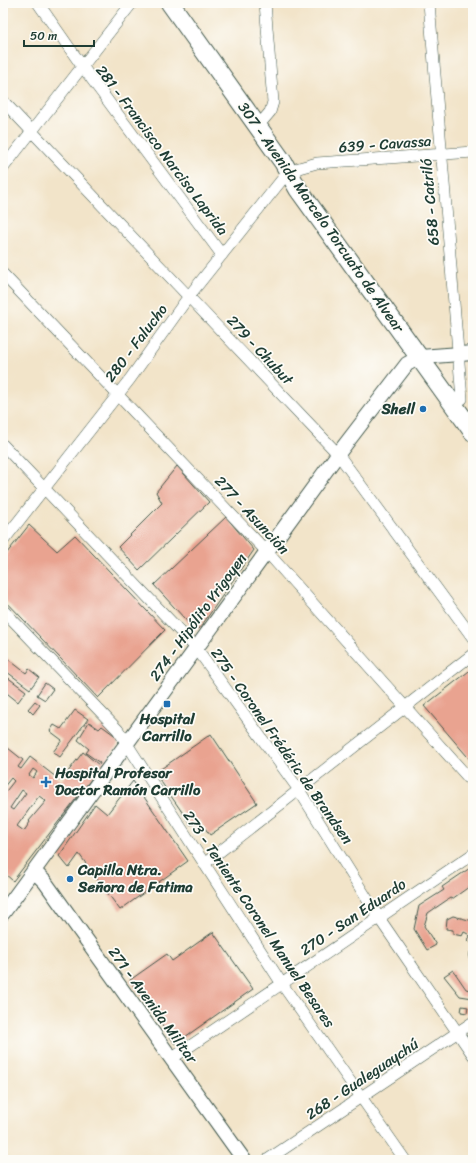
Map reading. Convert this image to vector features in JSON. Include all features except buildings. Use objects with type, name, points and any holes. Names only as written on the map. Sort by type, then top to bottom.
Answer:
[{"type":"main road","name":"307 - Avenida Marcelo Torcuato de Alvear","points":[[170,3],[262,122]]},
{"type":"main road","name":"307 - Avenida Marcelo Torcuato de Alvear","points":[[183,3],[294,171],[426,356],[473,432]]},
{"type":"main road","name":"307 - Avenida Marcelo Torcuato de Alvear","points":[[426,356],[462,399],[473,415]]},
{"type":"street","name":"281 - Francisco Narciso Laprida","points":[[38,3],[82,66],[222,255]]},
{"type":"street","points":[[3,168],[132,3]]},
{"type":"street","points":[[262,122],[270,112],[273,102],[265,3]]},
{"type":"street","name":"658 - Catriló","points":[[429,3],[457,354],[462,399]]},
{"type":"street","name":"279 - Chubut","points":[[3,101],[338,454],[473,638]]},
{"type":"street","name":"639 - Cavassa","points":[[294,171],[318,163],[473,152]]},
{"type":"street","name":"280 - Falucho","points":[[3,541],[130,379],[189,296],[278,183],[294,171]]},
{"type":"street","name":"277 - Asunción","points":[[3,274],[267,552],[473,783]]},
{"type":"street","points":[[426,356],[473,353]]},
{"type":"street","name":"274 - Hipólito Yrigoyen","points":[[3,913],[338,454],[407,364],[426,356]]},
{"type":"street","name":"275 - Coronel Frédéric de Brandsen","points":[[3,445],[197,649],[299,790],[379,918],[473,1055]]},
{"type":"street","name":"273 - Teniente Coronel Manuel Besares","points":[[3,610],[114,725],[282,984],[405,1160]]},
{"type":"street","points":[[204,864],[473,654]]},
{"type":"street","name":"270 - San Eduardo","points":[[171,1059],[473,854]]},
{"type":"street","name":"271 - Avenida Militar","points":[[34,871],[45,882],[244,1160]]},
{"type":"street","name":"268 - Gualeguaychú","points":[[267,1160],[473,1022]]},
{"type":"place","name":"Shell","points":[[423,409]]},
{"type":"place","name":"Hospital Carrillo","points":[[167,704]]},
{"type":"place","name":"Hospital Profesor Doctor Ramón Carrillo","points":[[46,782]]},
{"type":"place","name":"Capilla Ntra. Señora de Fatima","points":[[70,879]]}]
